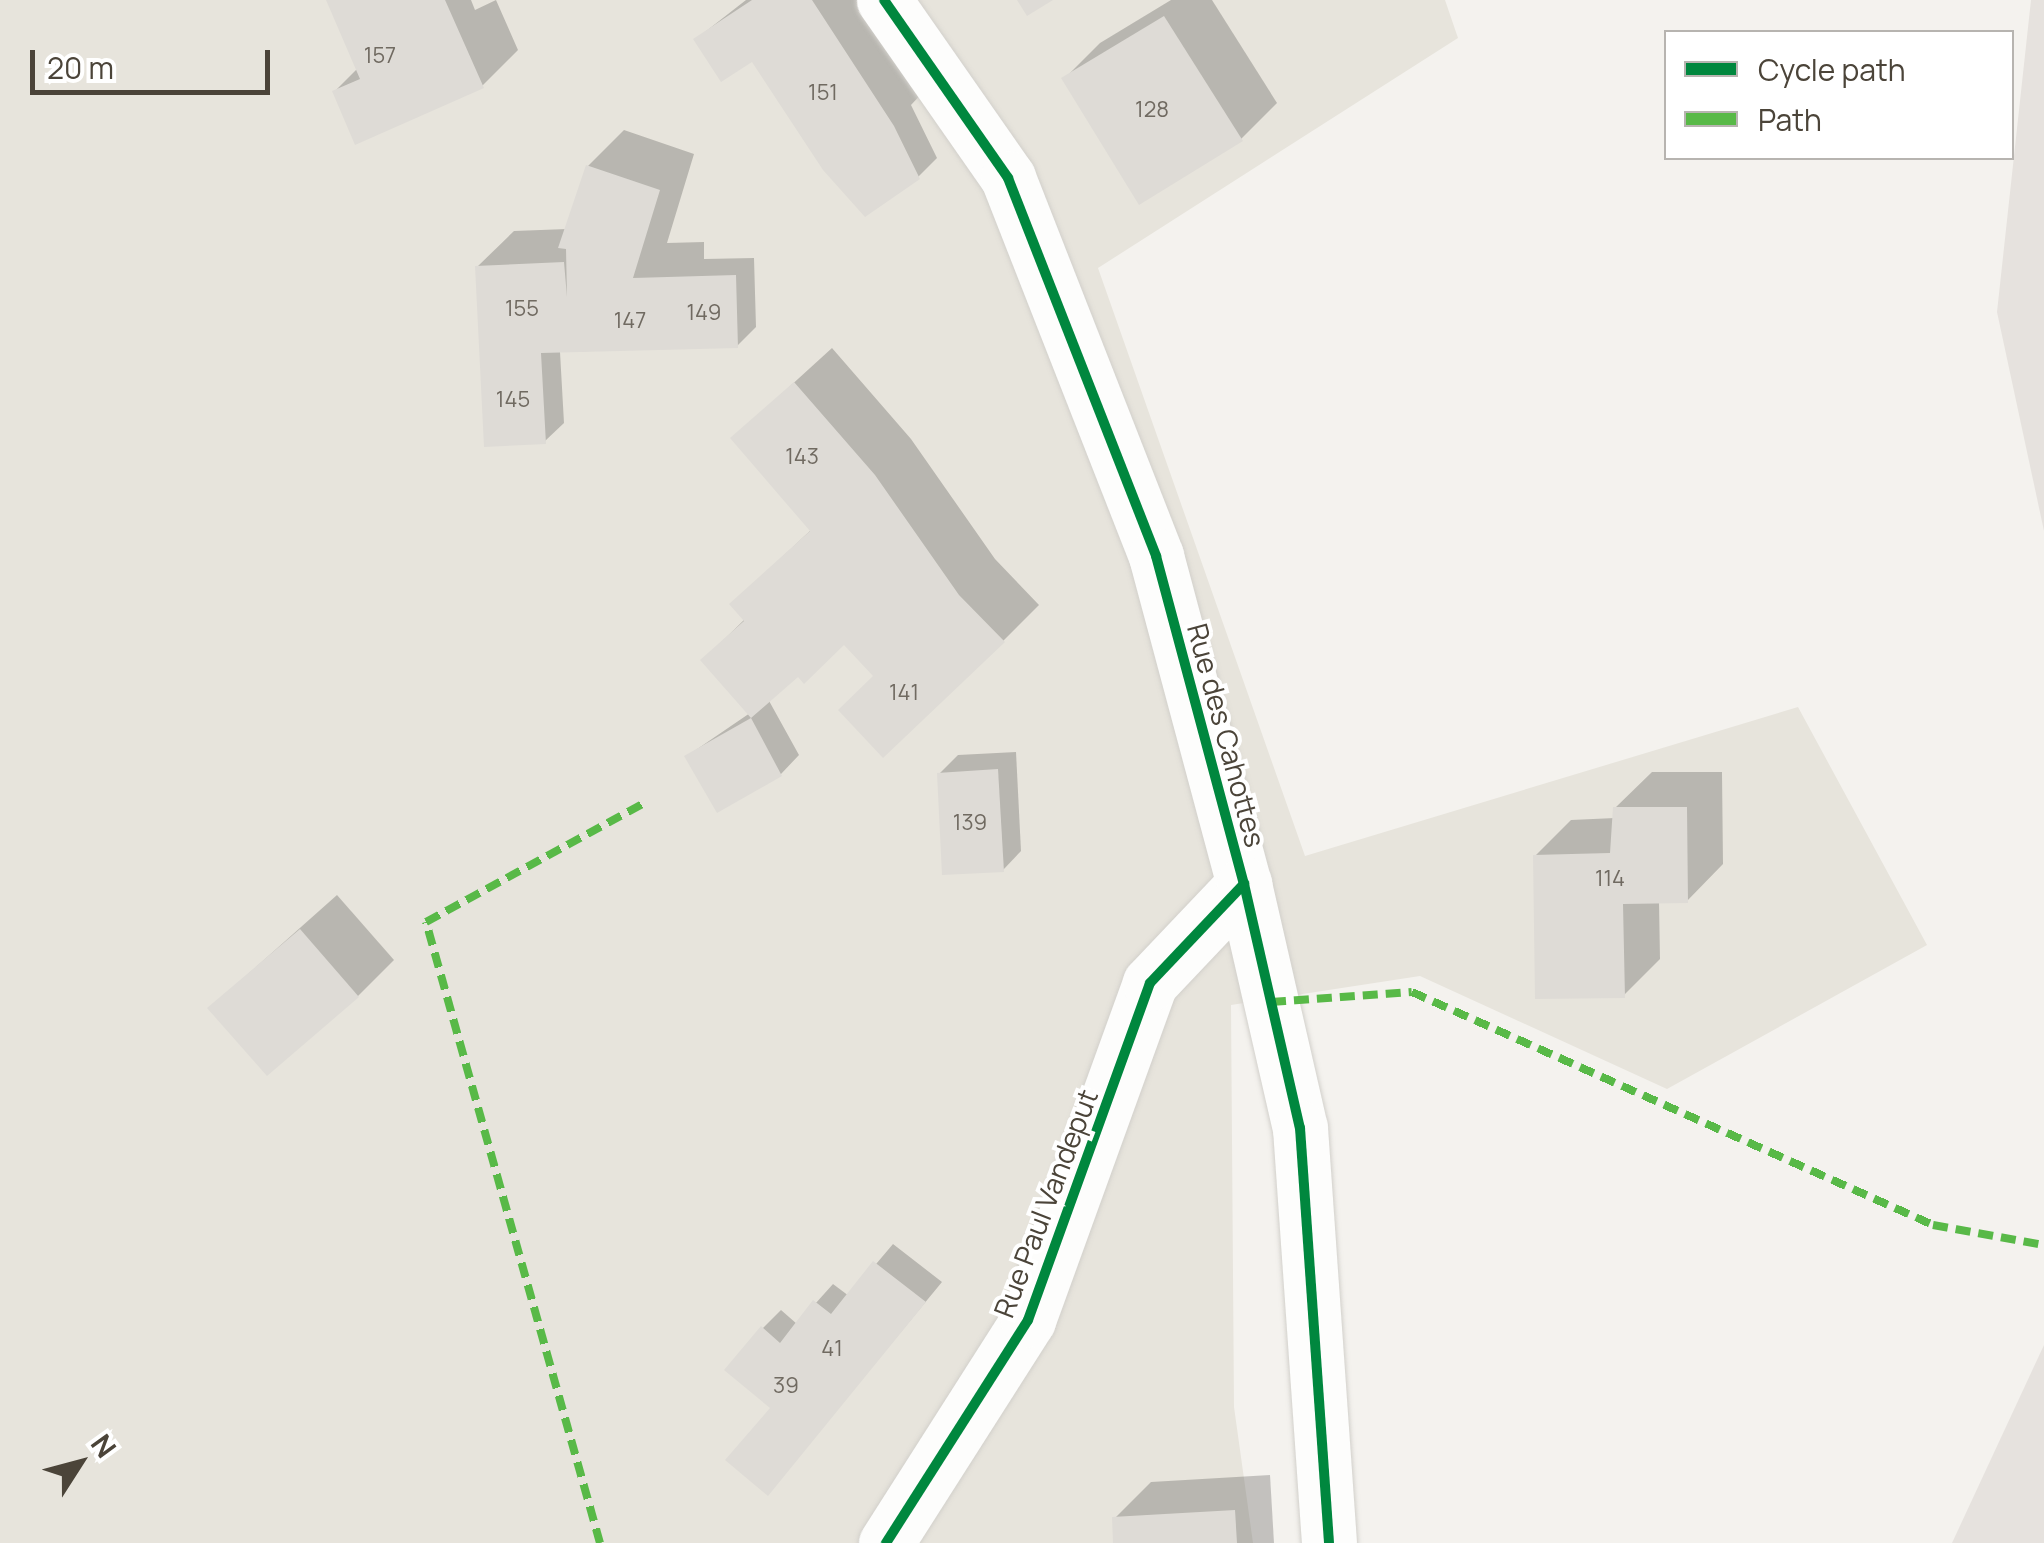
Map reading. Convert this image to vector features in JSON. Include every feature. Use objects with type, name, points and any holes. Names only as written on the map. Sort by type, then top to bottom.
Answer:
[{"type":"street","name":"Rue des Cahottes","points":[[884,0],[1008,178],[1156,556],[1244,884],[1300,1128],[1329,1543]]},
{"type":"street","name":"Rue Paul Vandeput","points":[[886,1543],[1028,1320],[1150,983],[1244,884]]},
{"type":"shaded area","points":[[0,0],[1445,0],[1458,38],[1098,268],[1305,856],[1798,707],[1927,945],[1667,1089],[1420,976],[1231,1005],[1234,1407],[1253,1543],[0,1543]]},
{"type":"shaded area","points":[[2031,0],[2044,0],[2044,531],[1997,312]]},
{"type":"shaded area","points":[[2044,1345],[2044,1543],[1952,1543]]},
{"type":"building","points":[[326,0],[445,0],[484,88],[355,145],[332,91],[360,79]]},
{"type":"building","points":[[752,0],[812,0],[894,126],[920,179],[865,217],[823,170],[752,62],[721,82],[693,39]]},
{"type":"building","points":[[1017,0],[1053,0],[1027,16]]},
{"type":"building","points":[[1164,16],[1243,141],[1139,205],[1061,78]]},
{"type":"building","points":[[586,165],[660,190],[633,278],[736,275],[738,348],[541,353],[546,444],[484,447],[475,266],[564,262],[567,297],[566,249],[558,248]]},
{"type":"building","points":[[794,382],[875,475],[959,595],[1005,642],[883,758],[838,710],[873,676],[844,645],[804,684],[798,677],[751,718],[700,660],[744,621],[729,604],[810,531],[730,438]]},
{"type":"building","points":[[751,718],[782,776],[717,813],[684,756]]},
{"type":"building","points":[[998,769],[1004,872],[942,875],[937,773]]},
{"type":"building","points":[[1613,807],[1687,807],[1688,903],[1623,904],[1625,998],[1535,999],[1533,855],[1610,853]]},
{"type":"building","points":[[300,929],[359,997],[267,1076],[207,1008]]},
{"type":"building","points":[[873,1261],[926,1302],[768,1496],[725,1460],[770,1408],[724,1370],[761,1326],[780,1343],[813,1300],[831,1314]]},
{"type":"building","points":[[1235,1510],[1237,1543],[1113,1543],[1112,1517]]},
{"type":"marked path","points":[[600,1543],[426,922],[642,804]]},
{"type":"marked path","points":[[1271,1002],[1412,992],[1933,1225],[2044,1245]]},
{"type":"cycle path","points":[[884,0],[1008,178],[1156,556],[1244,884],[1300,1128],[1329,1543]]},
{"type":"cycle path","points":[[886,1543],[1028,1320],[1150,983],[1244,884]]}]
